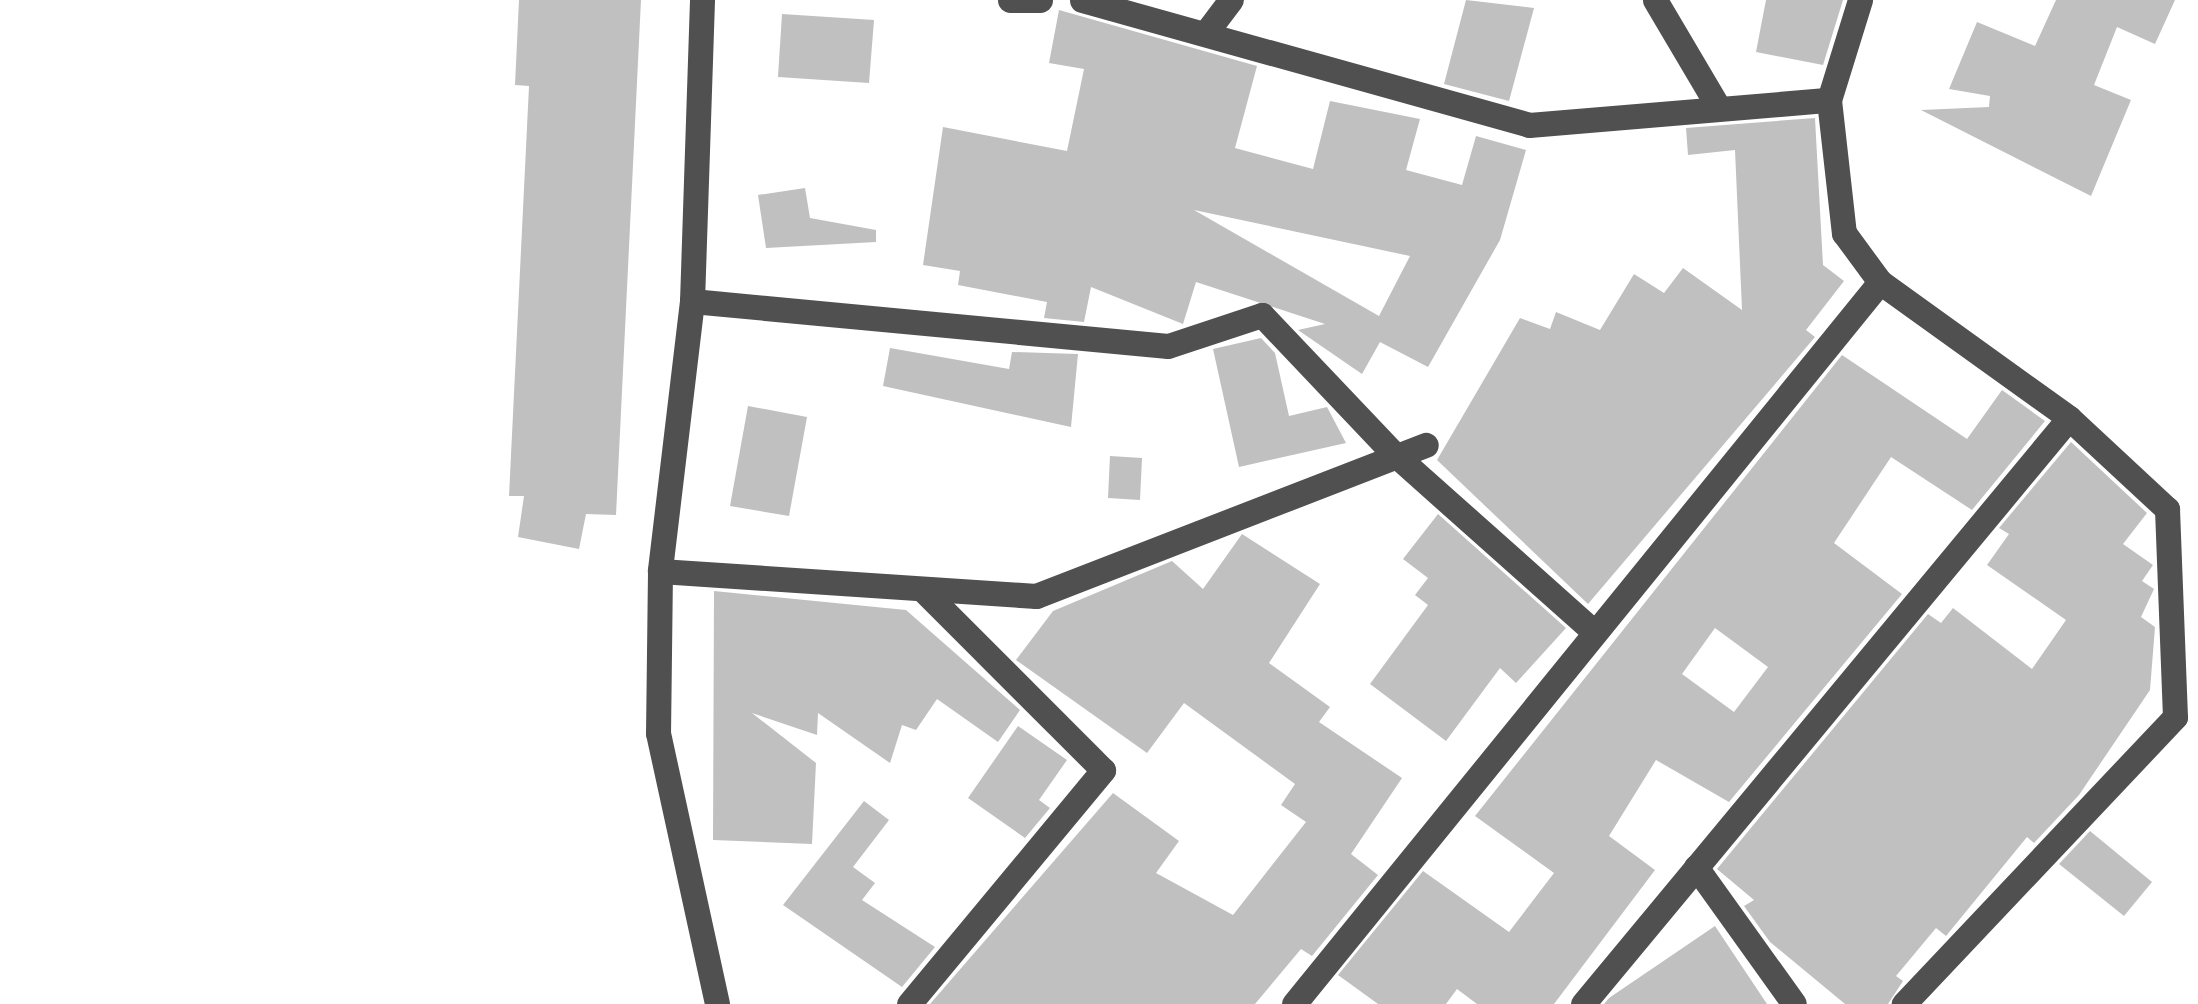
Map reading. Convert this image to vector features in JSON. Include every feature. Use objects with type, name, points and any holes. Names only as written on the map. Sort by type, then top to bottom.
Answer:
[{"type":"street","points":[[702,0],[692,301],[660,571],[658,732],[717,1004]]},
{"type":"street","points":[[1010,0],[1040,0]]},
{"type":"street","points":[[1082,0],[1208,30],[1528,125],[1717,104],[1829,100]]},
{"type":"street","points":[[1208,30],[1231,0]]},
{"type":"street","points":[[1656,0],[1717,104]]},
{"type":"street","points":[[1860,0],[1829,100],[1844,232],[1880,282],[2069,418],[2167,509],[2175,717],[1904,1004]]},
{"type":"street","points":[[1294,1004],[1880,282]]},
{"type":"street","points":[[692,301],[1168,346],[1262,315],[1392,451],[1594,632]]},
{"type":"street","points":[[1584,1004],[2069,418]]},
{"type":"street","points":[[660,571],[1036,596],[1392,451],[1426,444]]},
{"type":"street","points":[[909,1004],[1103,770],[922,590]]},
{"type":"street","points":[[1696,867],[1794,1004]]},
{"type":"building","points":[[519,0],[641,0],[616,515],[586,514],[579,549],[518,537],[524,496],[509,496],[529,86],[515,85]]},
{"type":"building","points":[[1466,0],[1534,8],[1509,101],[1444,84]]},
{"type":"building","points":[[1766,0],[1843,0],[1823,65],[1756,52]]},
{"type":"building","points":[[2056,0],[2175,0],[2155,44],[2117,27],[2094,85],[2131,100],[2091,196],[1921,110],[1989,107],[1990,96],[1949,89],[1977,22],[2035,46]]},
{"type":"building","points":[[1059,10],[1257,66],[1235,148],[1313,169],[1330,101],[1420,119],[1406,170],[1462,185],[1476,136],[1526,150],[1500,240],[1428,367],[1380,342],[1362,374],[1298,330],[1325,324],[1196,282],[1183,324],[1091,287],[1084,322],[1044,318],[1047,302],[958,285],[960,271],[923,265],[943,127],[1067,151],[1084,69],[1049,63]],"holes":[[[1194,210],[1410,256],[1379,316]]]},
{"type":"building","points":[[782,14],[874,20],[869,83],[778,77]]},
{"type":"building","points":[[1815,118],[1823,265],[1844,281],[1806,330],[1815,337],[1588,604],[1437,460],[1520,318],[1550,329],[1556,312],[1600,330],[1634,274],[1664,293],[1683,268],[1742,310],[1735,150],[1688,155],[1686,128]]},
{"type":"building","points":[[805,188],[810,218],[876,230],[876,242],[766,248],[758,195]]},
{"type":"building","points":[[1261,338],[1275,353],[1289,416],[1327,407],[1346,443],[1239,467],[1213,349]]},
{"type":"building","points":[[890,348],[1009,369],[1012,352],[1078,354],[1071,427],[883,386]]},
{"type":"building","points":[[1842,355],[1967,439],[2002,390],[2045,421],[1972,510],[1891,457],[1834,543],[1902,594],[1729,802],[1656,760],[1609,836],[1655,870],[1554,1004],[1477,1004],[1457,989],[1446,1004],[1378,1004],[1338,975],[1423,871],[1509,932],[1554,873],[1475,816]],"holes":[[[1715,628],[1768,667],[1734,712],[1682,674]]]},
{"type":"building","points":[[748,406],[807,417],[789,516],[730,506]]},
{"type":"building","points":[[2071,442],[2147,513],[2123,544],[2153,565],[2142,581],[2154,589],[2141,617],[2155,627],[2150,690],[2079,795],[2034,843],[2027,837],[1946,936],[1936,928],[1896,976],[1903,981],[1888,1004],[1845,1004],[1770,942],[1744,906],[1754,900],[1717,869],[1928,614],[1941,623],[1953,608],[2032,669],[2066,620],[1987,565],[2009,534],[1999,528]]},
{"type":"building","points":[[1110,456],[1142,458],[1140,500],[1108,498]]},
{"type":"building","points":[[1438,514],[1566,628],[1516,683],[1500,668],[1446,741],[1370,684],[1428,605],[1415,595],[1428,578],[1403,559]]},
{"type":"building","points":[[1242,534],[1320,584],[1269,663],[1330,707],[1319,722],[1402,778],[1351,854],[1378,875],[1312,956],[1301,949],[1255,1004],[930,1004],[1113,793],[1179,841],[1156,873],[1233,915],[1306,822],[1281,805],[1295,784],[1184,703],[1147,753],[1016,660],[1053,611],[1172,561],[1203,589]]},
{"type":"building","points":[[714,591],[906,610],[1020,710],[998,742],[937,699],[916,730],[902,725],[890,763],[818,713],[817,735],[752,713],[816,763],[812,844],[713,840]]},
{"type":"building","points":[[1018,726],[1067,760],[1039,800],[1050,808],[1025,838],[968,798]]},
{"type":"building","points":[[864,801],[889,820],[853,867],[875,883],[862,900],[935,947],[902,987],[783,905]]},
{"type":"building","points":[[2090,831],[2152,882],[2124,916],[2059,864]]},
{"type":"building","points":[[1715,926],[1767,1004],[1604,1004],[1609,998]]}]
